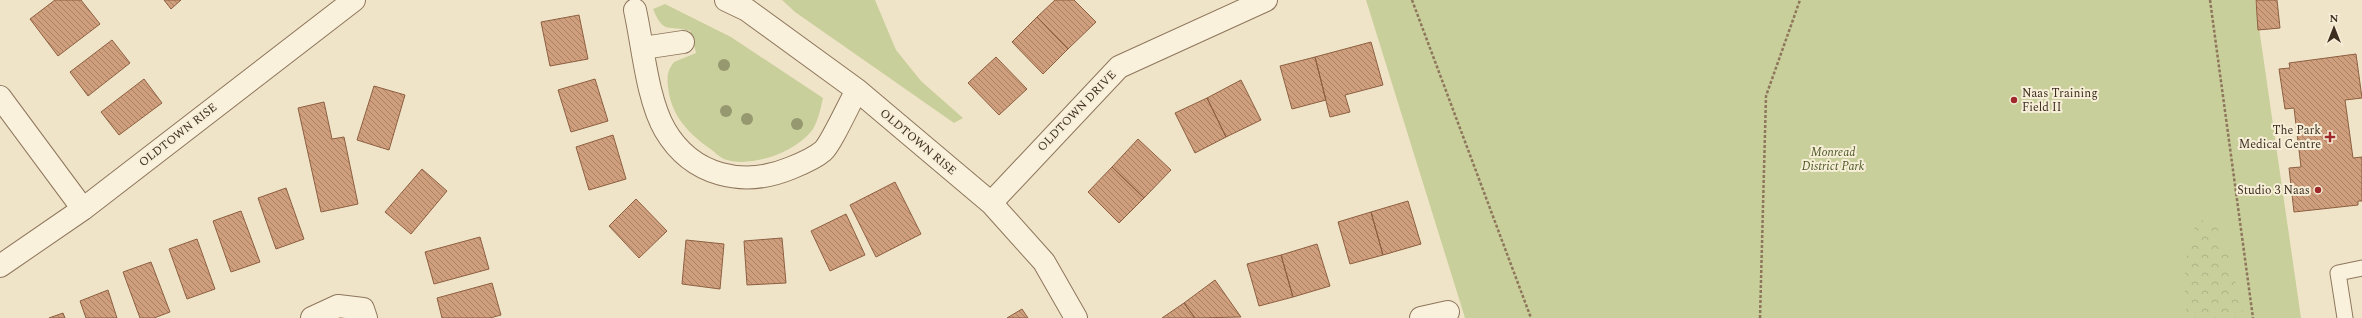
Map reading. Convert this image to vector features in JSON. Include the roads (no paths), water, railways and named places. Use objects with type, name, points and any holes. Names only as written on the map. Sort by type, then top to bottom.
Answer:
[{"type":"street","name":"OLDTOWN RISE","points":[[0,266],[83,208],[354,0]]},
{"type":"street","name":"OLDTOWN RISE","points":[[726,0],[750,5],[857,90],[991,203],[1044,262],[1076,318]]},
{"type":"street","name":"OLDTOWN DRIVE","points":[[991,203],[1119,67],[1266,0]]},
{"type":"street","points":[[635,10],[650,87],[664,128],[676,147],[696,163],[718,174],[742,178],[776,174],[800,165],[824,151],[857,90]]},
{"type":"street","points":[[643,48],[683,42]]},
{"type":"street","points":[[0,97],[83,208]]},
{"type":"street","points":[[312,318],[338,306],[363,309],[366,318]]},
{"type":"street","points":[[1421,318],[1448,312]]},
{"type":"lane","points":[[2345,318],[2338,273],[2362,268]]},
{"type":"place","name":"Naas Training Field II","points":[[2014,100]]},
{"type":"place","name":"The Park Medical Centre","points":[[2330,137]]},
{"type":"place","name":"Studio 3 Naas","points":[[2318,190]]},
{"type":"park label","name":"Monread District Park","points":[[1833,159]]}]
